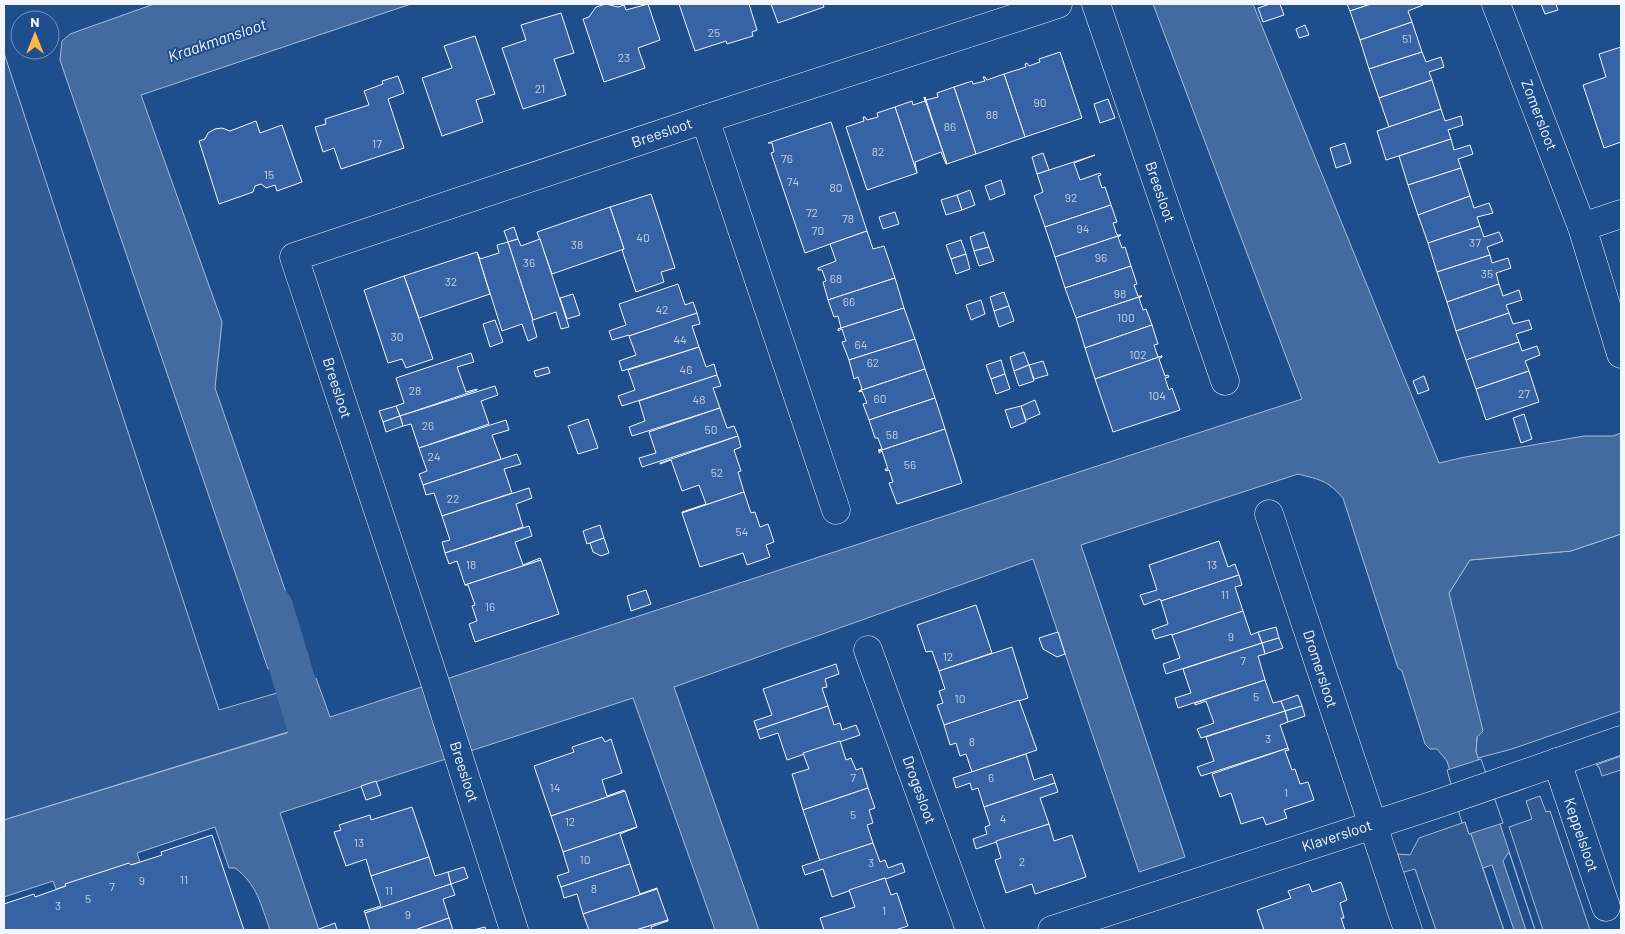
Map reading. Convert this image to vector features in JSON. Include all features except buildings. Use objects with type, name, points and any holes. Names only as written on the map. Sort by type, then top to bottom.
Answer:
[{"type":"street","name":"Breesloot","points":[[514,930],[431,670],[294,258],[705,119],[1058,4]]},
{"type":"street","name":"Breesloot","points":[[1096,4],[1225,381]]},
{"type":"street","name":"Zomersloot","points":[[1496,4],[1582,227],[1621,354]]},
{"type":"street","name":"Breesloot","points":[[705,119],[836,510]]},
{"type":"street","points":[[1582,227],[1621,214]]},
{"type":"street","name":"Dromersloot","points":[[1269,514],[1408,930]]},
{"type":"street","name":"Drogesloot","points":[[868,650],[970,930]]},
{"type":"street","name":"Klaversloot","points":[[1052,930],[1437,804],[1621,740]]},
{"type":"street","name":"Keppelsloot","points":[[1557,762],[1606,907]]},
{"type":"shaded area","points":[[4,53],[219,710],[277,693],[291,731],[4,820]]},
{"type":"shaded area","points":[[1621,534],[1621,711],[1512,749],[1478,758],[1476,752],[1477,737],[1449,593],[1470,560],[1571,551]]},
{"type":"shaded area","points":[[1621,756],[1621,770],[1602,776],[1599,767],[1596,765]]},
{"type":"shaded area","points":[[1540,796],[1546,812],[1550,811],[1590,930],[1543,930],[1509,827],[1532,819],[1526,801]]},
{"type":"shaded area","points":[[1465,822],[1469,834],[1471,833],[1504,930],[1436,930],[1415,869],[1402,871],[1398,854],[1410,855],[1419,838]]},
{"type":"water","name":"Kraakmansloot","points":[[154,4],[411,4],[141,95],[222,322],[215,388],[308,656],[268,669],[60,60],[62,41],[70,34]]},
{"type":"water","points":[[1153,4],[1253,4],[1439,463],[1584,436],[1613,436],[1621,433],[1621,534],[1571,551],[1470,560],[1449,593],[1483,731],[1477,737],[1476,752],[1535,930],[1504,930],[1471,834],[1469,834],[1447,761],[1437,749],[1430,749],[1425,744],[1402,671],[1398,668],[1343,498],[1323,482],[1298,474],[1081,545],[1185,857],[1139,872],[1033,559],[674,687],[759,930],[715,930],[633,698],[280,813],[319,930],[270,930],[253,888],[235,868],[229,868],[215,827],[137,853],[140,862],[56,889],[53,881],[4,897],[4,820],[290,732],[277,693],[316,678],[330,717],[1302,399]]},
{"type":"pier","points":[[1481,759],[1503,823],[1469,834],[1465,822],[1462,823],[1447,770]]},
{"type":"pier","points":[[1509,852],[1535,930],[1526,930],[1503,861]]},
{"type":"pier","points":[[1492,865],[1514,930],[1504,930],[1483,868]]},
{"type":"waterway","points":[[272,607],[313,743]]}]
